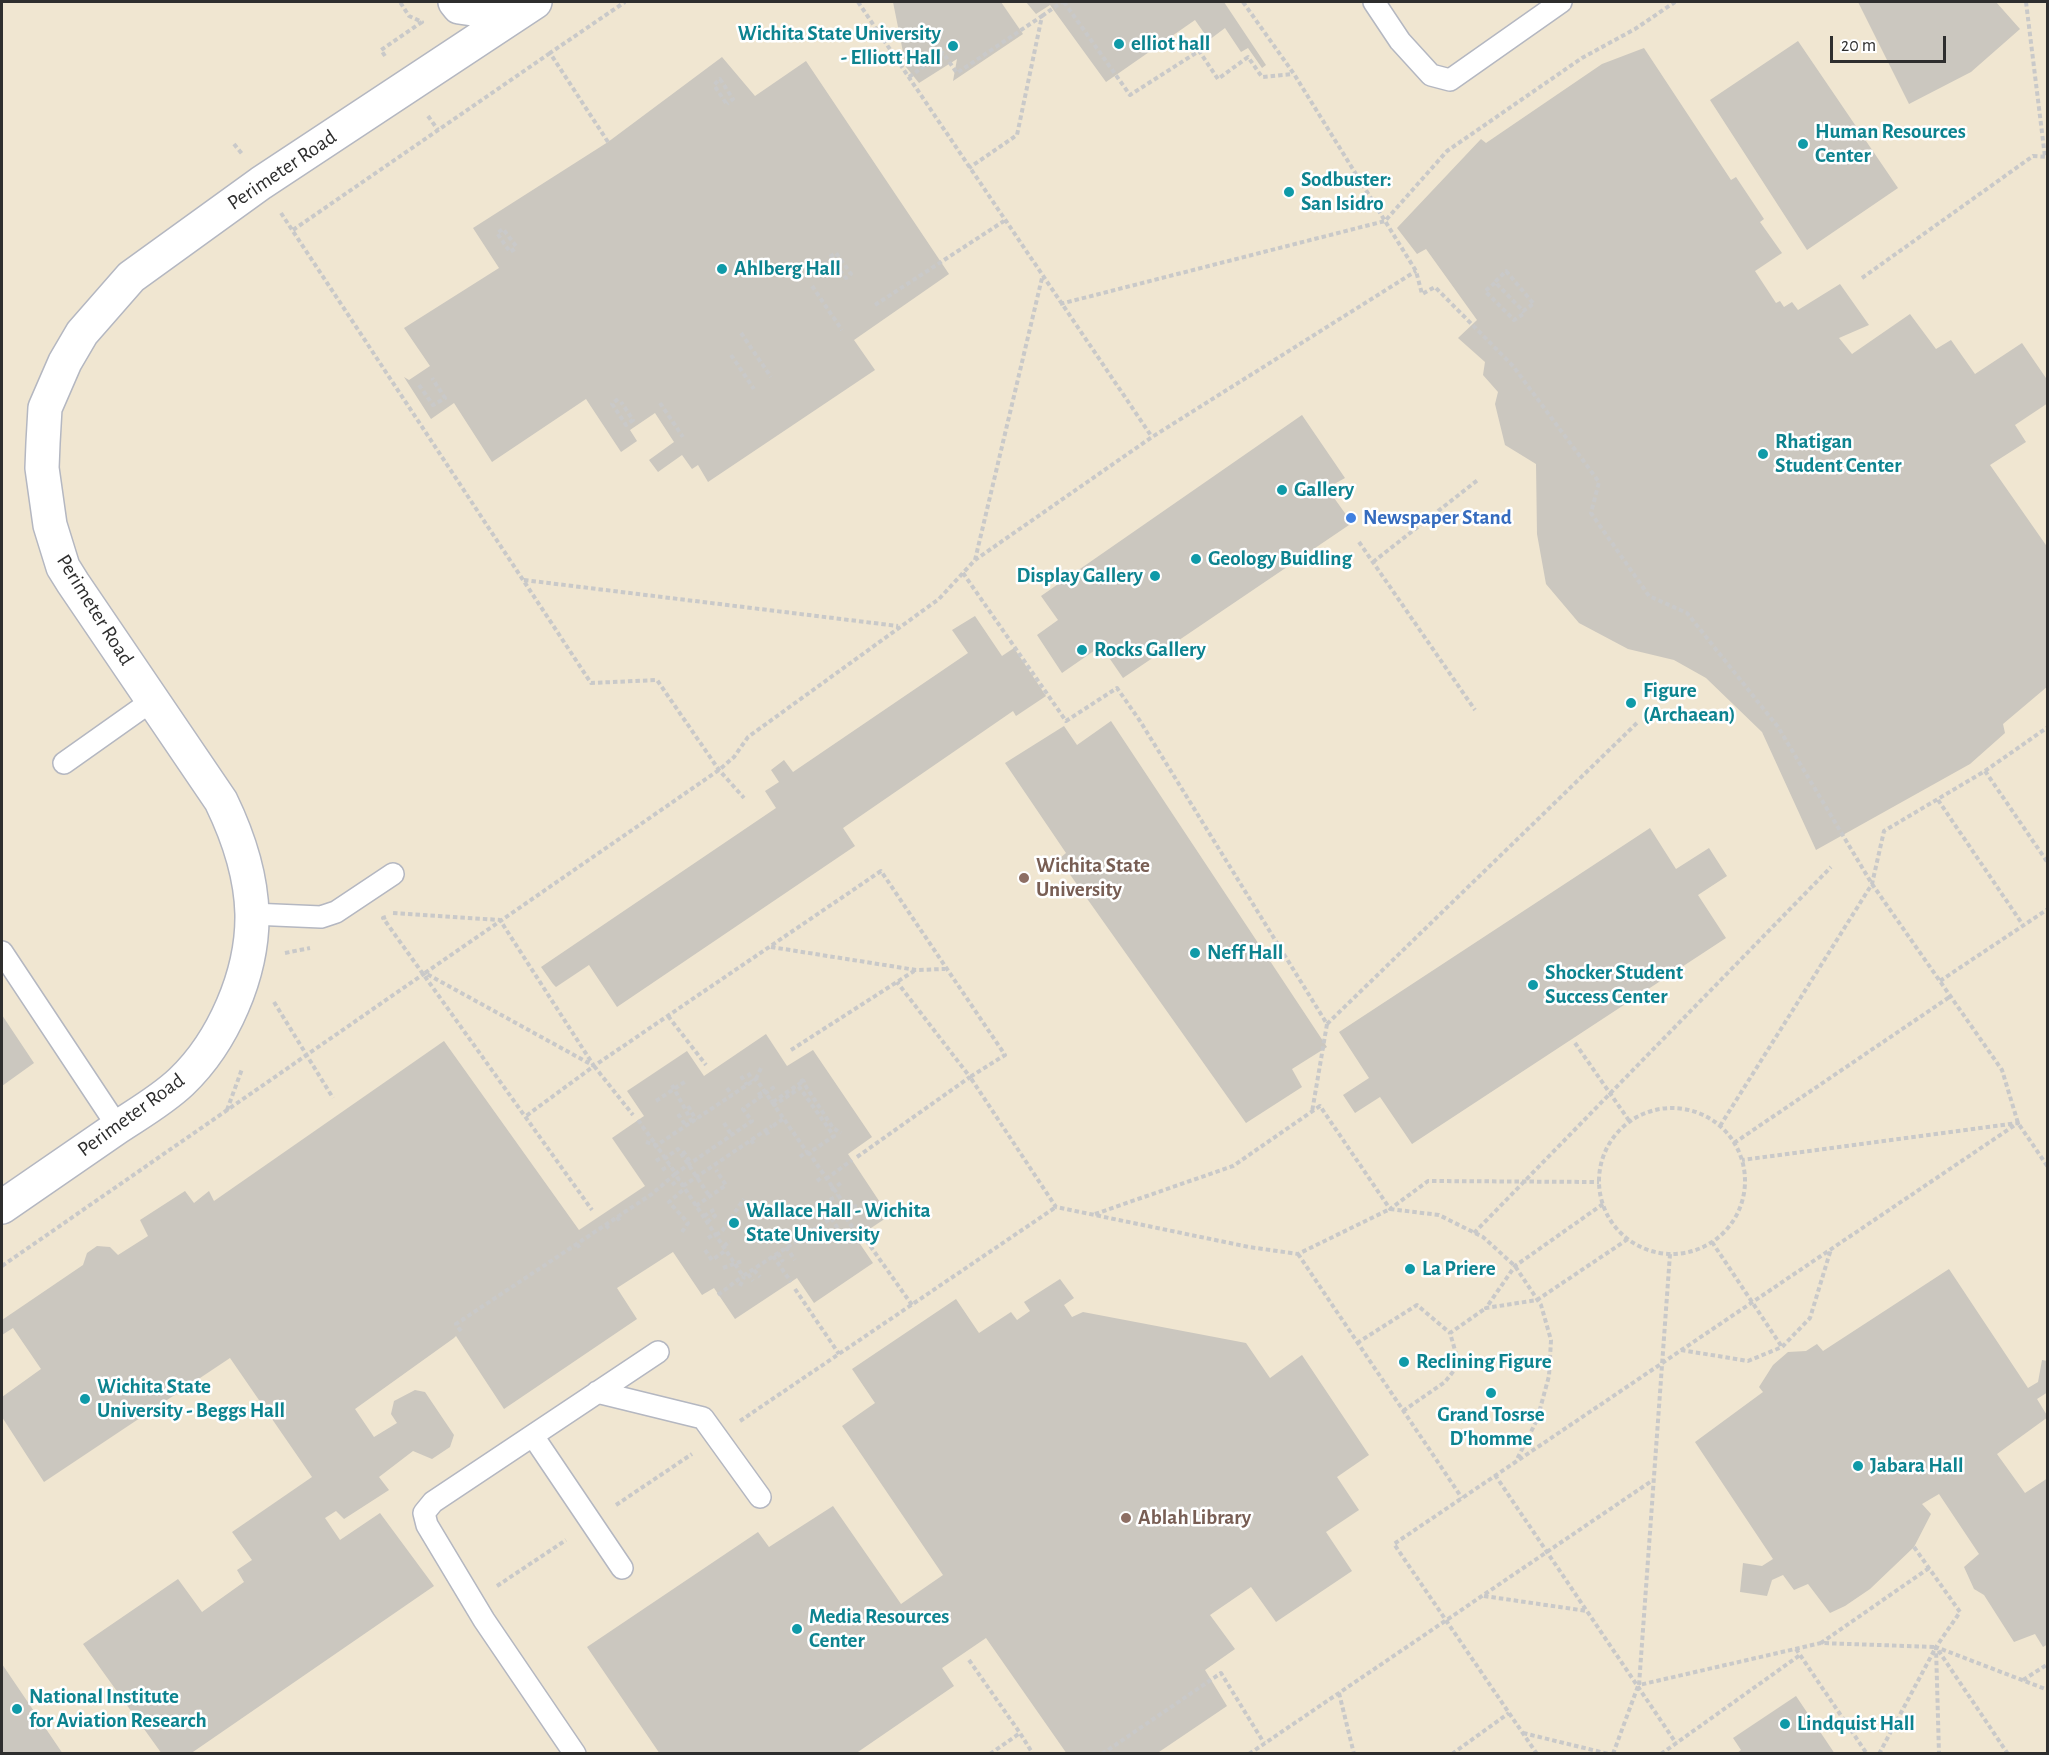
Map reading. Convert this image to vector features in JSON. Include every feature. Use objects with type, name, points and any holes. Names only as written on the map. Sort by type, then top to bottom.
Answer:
[{"type":"street","points":[[455,2],[459,7],[522,6]]},
{"type":"street","name":"Perimeter Road","points":[[2,1208],[181,1082],[214,1042],[243,973],[252,914],[246,872],[232,824],[215,792],[73,583],[55,545],[42,468],[45,408],[73,346],[130,276],[261,183],[522,6]]},
{"type":"lane","points":[[1374,2],[1400,40],[1431,75],[1450,81],[1561,2]]},
{"type":"lane","points":[[64,763],[153,700]]},
{"type":"lane","points":[[252,914],[321,917],[336,912],[393,874]]},
{"type":"lane","points":[[2,952],[118,1127]]},
{"type":"lane","points":[[575,1754],[484,1620],[427,1525],[424,1514],[433,1502],[658,1352]]},
{"type":"lane","points":[[597,1392],[703,1418],[760,1497]]},
{"type":"lane","points":[[533,1436],[622,1568]]},
{"type":"path","points":[[293,230],[625,2]]},
{"type":"path","points":[[858,2],[1152,437]]},
{"type":"path","points":[[909,77],[943,53],[957,73],[1063,2],[1131,95],[1199,51],[1218,79],[1248,57],[1262,78],[1294,74]]},
{"type":"path","points":[[1244,2],[1294,74],[1416,271],[1422,294],[1435,287],[1513,366],[1599,482],[1590,513],[1649,596],[1687,613],[1778,727],[1872,884],[2002,1070],[2018,1123],[2048,1167]]},
{"type":"path","points":[[1060,304],[1385,221],[1447,151],[1582,58],[1635,29],[1675,2]]},
{"type":"path","points":[[1862,278],[2033,156],[2046,157],[2026,2]]},
{"type":"path","points":[[969,168],[1017,135],[1042,16]]},
{"type":"path","points":[[550,53],[608,142]]},
{"type":"path","points":[[720,79],[733,99],[726,103],[714,85],[720,79]]},
{"type":"path","points":[[234,144],[261,183]]},
{"type":"path","points":[[270,217],[279,211],[293,230],[591,683],[657,680],[719,770],[744,798]]},
{"type":"path","points":[[875,305],[1004,221]]},
{"type":"path","points":[[503,229],[516,247],[510,252],[497,233],[503,229]]},
{"type":"path","points":[[836,253],[851,273],[846,278],[830,257],[836,253]]},
{"type":"path","points":[[2,1266],[719,770],[734,758],[748,737],[939,598],[975,560],[1152,437],[1416,271]]},
{"type":"path","points":[[1506,271],[1533,304],[1523,311],[1495,282],[1506,271]]},
{"type":"path","points":[[975,560],[1042,277]]},
{"type":"path","points":[[1494,282],[1524,312],[1514,320],[1485,291],[1494,282]]},
{"type":"path","points":[[812,286],[842,330]]},
{"type":"path","points":[[741,333],[771,377]]},
{"type":"path","points":[[730,355],[754,389]]},
{"type":"path","points":[[418,385],[433,405],[445,398],[432,378]]},
{"type":"path","points":[[620,401],[633,420],[626,425],[612,404],[620,401]]},
{"type":"path","points":[[660,403],[683,437]]},
{"type":"path","points":[[1373,562],[1479,479]]},
{"type":"path","points":[[1359,542],[1475,710]]},
{"type":"path","points":[[963,573],[1066,721],[1117,688],[1327,1024]]},
{"type":"path","points":[[523,579],[898,626]]},
{"type":"path","points":[[1312,1112],[1327,1024],[1639,721]]},
{"type":"path","points":[[1720,1126],[1872,884],[1884,831],[1985,771],[2048,727]]},
{"type":"path","points":[[1985,771],[2048,863]]},
{"type":"path","points":[[1938,800],[2023,925]]},
{"type":"path","points":[[1474,1233],[1831,867]]},
{"type":"path","points":[[526,1116],[594,1066],[881,871],[1005,1055],[857,1157]]},
{"type":"path","points":[[1940,981],[2048,909]]},
{"type":"path","points":[[374,922],[396,912],[500,920]]},
{"type":"path","points":[[383,918],[425,973],[592,1210]]},
{"type":"path","points":[[500,920],[594,1066],[633,1115]]},
{"type":"path","points":[[280,964],[284,954],[315,946]]},
{"type":"path","points":[[770,947],[916,970],[946,969]]},
{"type":"path","points":[[791,1050],[916,970]]},
{"type":"path","points":[[425,973],[594,1066]]},
{"type":"path","points":[[897,982],[970,1077],[1056,1207],[1249,1247],[1298,1254],[1390,1209],[1428,1181],[1599,1182]]},
{"type":"path","points":[[269,993],[333,1098]]},
{"type":"path","points":[[1734,1143],[1951,996]]},
{"type":"path","points":[[668,1016],[705,1065]]},
{"type":"path","points":[[1575,1043],[1630,1122]]},
{"type":"path","points":[[226,1111],[246,1058]]},
{"type":"path","points":[[714,1234],[656,1147],[755,1080],[761,1068]]},
{"type":"path","points":[[748,1073],[755,1080],[757,1078],[807,1152]]},
{"type":"path","points":[[741,1076],[747,1085]]},
{"type":"path","points":[[660,1098],[672,1087],[686,1081]]},
{"type":"path","points":[[773,1102],[801,1082],[829,1119],[833,1140],[800,1157]]},
{"type":"path","points":[[655,1146],[747,1085]]},
{"type":"path","points":[[461,1331],[456,1324],[606,1225],[752,1121],[743,1109],[777,1085],[758,1095]]},
{"type":"path","points":[[672,1087],[694,1121]]},
{"type":"path","points":[[727,1088],[732,1095]]},
{"type":"path","points":[[773,1102],[785,1095]]},
{"type":"path","points":[[813,1097],[818,1112],[831,1127],[841,1133]]},
{"type":"path","points":[[679,1195],[702,1172],[783,1119],[773,1102]]},
{"type":"path","points":[[773,1102],[832,1189],[853,1228]]},
{"type":"path","points":[[688,1106],[694,1121]]},
{"type":"path","points":[[1095,1215],[1233,1166],[1320,1106],[1390,1209],[1439,1215],[1483,1237],[1515,1266],[1537,1300],[1551,1340],[1549,1376],[1537,1420],[1516,1461]]},
{"type":"path","points":[[1675,1108],[1699,1113],[1720,1126],[1734,1143],[1742,1160],[1745,1184],[1740,1206],[1729,1226],[1712,1242],[1692,1251],[1670,1254],[1648,1250],[1628,1239],[1612,1224],[1602,1204],[1599,1182],[1602,1159],[1613,1138],[1630,1122],[1651,1111],[1675,1108]]},
{"type":"path","points":[[678,1114],[686,1126]]},
{"type":"path","points":[[638,1120],[743,1277],[746,1275]]},
{"type":"path","points":[[778,1123],[784,1120]]},
{"type":"path","points":[[724,1123],[731,1134]]},
{"type":"path","points":[[1742,1160],[2018,1123]]},
{"type":"path","points":[[1537,1754],[1394,1544],[2018,1123]]},
{"type":"path","points":[[797,1152],[807,1152],[821,1146],[831,1127]]},
{"type":"path","points":[[766,1131],[769,1136]]},
{"type":"path","points":[[751,1140],[755,1146]]},
{"type":"path","points":[[646,1142],[655,1146],[664,1157],[714,1234]]},
{"type":"path","points":[[821,1145],[809,1153],[824,1177]]},
{"type":"path","points":[[655,1162],[678,1149],[710,1197]]},
{"type":"path","points":[[738,1149],[741,1155]]},
{"type":"path","points":[[683,1151],[691,1163]]},
{"type":"path","points":[[729,1154],[733,1160]]},
{"type":"path","points":[[664,1157],[671,1155]]},
{"type":"path","points":[[817,1181],[852,1160]]},
{"type":"path","points":[[696,1206],[726,1185],[716,1163]]},
{"type":"path","points":[[662,1170],[670,1165]]},
{"type":"path","points":[[824,1177],[831,1171]]},
{"type":"path","points":[[702,1172],[706,1178]]},
{"type":"path","points":[[672,1185],[679,1179]]},
{"type":"path","points":[[682,1232],[688,1223],[669,1202],[694,1180]]},
{"type":"path","points":[[832,1189],[841,1183]]},
{"type":"path","points":[[673,1197],[685,1188]]},
{"type":"path","points":[[832,1189],[838,1196],[847,1219]]},
{"type":"path","points":[[707,1237],[722,1231],[744,1198]]},
{"type":"path","points":[[1450,1333],[1486,1308],[1515,1266],[1602,1204]]},
{"type":"path","points":[[718,1294],[832,1216],[843,1209],[856,1206]]},
{"type":"path","points":[[492,1590],[1056,1207]]},
{"type":"path","points":[[704,1216],[715,1209]]},
{"type":"path","points":[[707,1222],[717,1214]]},
{"type":"path","points":[[832,1216],[837,1223]]},
{"type":"path","points":[[832,1216],[839,1230]]},
{"type":"path","points":[[617,1217],[621,1223]]},
{"type":"path","points":[[606,1225],[610,1230]]},
{"type":"path","points":[[1486,1308],[1537,1300],[1628,1239]]},
{"type":"path","points":[[866,1240],[912,1305]]},
{"type":"path","points":[[719,1254],[730,1241]]},
{"type":"path","points":[[1712,1242],[1782,1347]]},
{"type":"path","points":[[577,1244],[581,1250]]},
{"type":"path","points":[[740,1286],[746,1275],[786,1247]]},
{"type":"path","points":[[786,1247],[792,1257]]},
{"type":"path","points":[[754,1270],[786,1247]]},
{"type":"path","points":[[705,1250],[706,1255],[712,1260],[724,1248]]},
{"type":"path","points":[[724,1248],[753,1281]]},
{"type":"path","points":[[1680,1350],[1749,1361],[1782,1347],[1810,1318],[1831,1248]]},
{"type":"path","points":[[778,1253],[783,1262]]},
{"type":"path","points":[[1298,1254],[1462,1498]]},
{"type":"path","points":[[1522,1732],[1611,1754],[1638,1685],[1670,1254]]},
{"type":"path","points":[[772,1256],[791,1282]]},
{"type":"path","points":[[724,1269],[742,1261]]},
{"type":"path","points":[[754,1270],[759,1277]]},
{"type":"path","points":[[795,1289],[839,1354]]},
{"type":"path","points":[[1357,1343],[1417,1305],[1450,1333],[1459,1364],[1445,1382],[1403,1411]]},
{"type":"path","points":[[1495,1475],[1676,1743]]},
{"type":"path","points":[[1249,1754],[1549,1553],[1654,1479]]},
{"type":"path","points":[[1879,1754],[1936,1647],[1960,1612],[1914,1547]]},
{"type":"path","points":[[1821,1643],[1929,1568]]},
{"type":"path","points":[[1484,1596],[1588,1611]]},
{"type":"path","points":[[1638,1685],[1821,1643],[1936,1647],[2048,1690]]},
{"type":"path","points":[[1936,1647],[1939,1754]]},
{"type":"path","points":[[1936,1647],[2008,1754]]},
{"type":"path","points":[[1796,1649],[1867,1754]]},
{"type":"path","points":[[1661,1754],[1800,1655]]},
{"type":"path","points":[[969,1660],[1033,1754]]},
{"type":"path","points":[[2023,1681],[2048,1664]]},
{"type":"path","points":[[1102,1754],[1221,1673],[1264,1743]]},
{"type":"path","points":[[1339,1693],[1354,1754]]},
{"type":"path","points":[[1453,1753],[1509,1713]]},
{"type":"path","points":[[990,1754],[1020,1733]]},
{"type":"shaded area","name":"Wichita State University","points":[[2,2],[2047,2],[2047,1753],[2,1753]]},
{"type":"building","name":"Wichita State University - Elliott Hall","points":[[893,2],[1001,2],[1023,34],[953,81],[957,59],[919,83],[906,67]]},
{"type":"building","name":"elliot hall","points":[[1026,2],[1224,2],[1266,65],[1262,68],[1248,48],[1241,52],[1225,28],[1209,40],[1195,20],[1106,82],[1050,5],[1036,14]]},
{"type":"building","points":[[1858,2],[1996,2],[2020,29],[1971,72],[1909,104]]},
{"type":"building","name":"Human Resources Center","points":[[1798,41],[1898,188],[1807,250],[1710,100]]},
{"type":"building","name":"Rhatigan Student Center","points":[[1644,48],[1731,180],[1736,177],[1764,219],[1760,222],[1782,253],[1755,271],[1776,303],[1780,301],[1784,307],[1792,302],[1798,310],[1840,284],[1869,325],[1839,338],[1852,354],[1910,314],[1936,349],[1951,340],[1975,374],[2022,343],[2048,381],[2048,403],[2015,425],[2026,442],[1990,465],[2048,548],[2048,686],[2003,724],[2005,733],[1970,764],[1816,850],[1762,732],[1706,678],[1674,660],[1628,649],[1579,623],[1546,584],[1537,534],[1536,464],[1505,445],[1495,404],[1498,392],[1483,375],[1485,362],[1458,338],[1477,320],[1426,249],[1417,254],[1397,228],[1481,139],[1486,143],[1602,64]]},
{"type":"building","name":"Ahlberg Hall","points":[[722,57],[755,96],[806,61],[949,274],[854,340],[875,370],[708,482],[698,465],[692,469],[682,455],[658,472],[649,460],[674,442],[655,413],[630,430],[637,441],[621,452],[586,399],[492,462],[454,403],[431,419],[404,377],[409,380],[430,366],[404,328],[499,268],[473,228],[608,142]]},
{"type":"building","name":"Geology Buidling","points":[[1302,415],[1345,478],[1327,488],[1352,523],[1123,678],[1101,646],[1062,673],[1037,635],[1058,620],[1041,596]]},
{"type":"building","points":[[975,616],[1002,656],[1014,648],[1046,696],[1016,716],[1013,711],[843,828],[855,846],[617,1007],[589,965],[556,987],[553,984],[541,967],[776,808],[765,791],[779,782],[771,770],[784,760],[793,772],[968,653],[952,630]]},
{"type":"building","name":"Neff Hall","points":[[1111,721],[1327,1047],[1292,1069],[1302,1087],[1246,1123],[1059,859],[1066,853],[1005,763],[1064,726],[1077,745]]},
{"type":"building","name":"Shocker Student Success Center","points":[[1650,828],[1676,869],[1709,848],[1727,876],[1698,895],[1726,938],[1412,1144],[1380,1097],[1355,1113],[1343,1095],[1369,1078],[1339,1032]]},
{"type":"building","points":[[2,1015],[34,1063],[2,1086]]},
{"type":"building","name":"Wichita State University - Beggs Hall","points":[[766,1034],[787,1066],[813,1050],[872,1137],[848,1154],[889,1216],[856,1238],[873,1263],[814,1303],[797,1278],[735,1319],[714,1288],[702,1295],[673,1252],[617,1288],[637,1319],[504,1409],[456,1336],[355,1409],[374,1437],[397,1423],[391,1414],[394,1401],[415,1390],[425,1392],[454,1435],[450,1447],[432,1459],[413,1451],[379,1477],[389,1490],[344,1519],[336,1511],[325,1518],[340,1540],[380,1513],[434,1586],[190,1754],[162,1754],[83,1644],[178,1579],[202,1612],[244,1582],[237,1570],[252,1560],[232,1532],[312,1477],[230,1358],[44,1482],[2,1417],[2,1397],[41,1369],[13,1328],[2,1335],[2,1320],[83,1265],[87,1253],[97,1246],[110,1247],[118,1255],[148,1236],[140,1220],[185,1191],[194,1203],[209,1191],[214,1201],[444,1041],[579,1230],[645,1186],[612,1138],[644,1116],[627,1091],[687,1051],[704,1076]]},
{"type":"building","name":"Jabara Hall","points":[[1949,1269],[2028,1388],[2038,1382],[2042,1360],[2048,1361],[2048,1392],[2037,1399],[2048,1417],[1997,1454],[2025,1493],[2048,1478],[2048,1644],[2043,1647],[2035,1634],[2014,1642],[1984,1595],[1974,1589],[1964,1567],[1979,1554],[1939,1494],[1922,1504],[1931,1514],[1914,1547],[1870,1589],[1845,1606],[1830,1613],[1808,1584],[1794,1590],[1783,1575],[1772,1580],[1767,1596],[1740,1592],[1743,1563],[1762,1566],[1773,1559],[1695,1442],[1763,1392],[1759,1387],[1773,1365],[1788,1352],[1806,1351],[1817,1344],[1823,1351]]},
{"type":"building","name":"Ablah Library","points":[[1060,1279],[1074,1298],[1064,1305],[1072,1317],[1083,1312],[1246,1343],[1270,1378],[1302,1355],[1369,1455],[1337,1477],[1359,1510],[1326,1532],[1352,1571],[1276,1622],[1251,1587],[1210,1615],[1235,1649],[1205,1670],[1227,1706],[1156,1754],[1067,1754],[986,1638],[942,1668],[954,1686],[855,1754],[660,1754],[587,1647],[758,1532],[769,1547],[833,1506],[901,1604],[943,1575],[842,1426],[875,1403],[852,1369],[956,1299],[979,1333],[1011,1312],[1017,1320],[1030,1311],[1024,1302]]},
{"type":"building","name":"National Institute for Aviation Research","points":[[2,1664],[63,1754],[2,1754]]},
{"type":"building","name":"Lindquist Hall","points":[[1796,1696],[1835,1754],[1736,1754],[1741,1750],[1733,1738]]},
{"type":"place","name":"elliot hall","points":[[1119,44]]},
{"type":"place","name":"Wichita State University - Elliott Hall","points":[[953,46]]},
{"type":"place","name":"Human Resources Center","points":[[1803,144]]},
{"type":"place","name":"Sodbuster: San Isidro","points":[[1289,192]]},
{"type":"place","name":"Ahlberg Hall","points":[[722,269]]},
{"type":"place","name":"Rhatigan Student Center","points":[[1763,454]]},
{"type":"place","name":"Gallery","points":[[1282,490]]},
{"type":"place","name":"Newspaper Stand","points":[[1351,518]]},
{"type":"place","name":"Geology Buidling","points":[[1196,559]]},
{"type":"place","name":"Display Gallery","points":[[1155,576]]},
{"type":"place","name":"Rocks Gallery","points":[[1082,650]]},
{"type":"place","name":"Figure (Archaean)","points":[[1631,703]]},
{"type":"place","name":"Wichita State University","points":[[1024,878]]},
{"type":"place","name":"Neff Hall","points":[[1195,953]]},
{"type":"place","name":"Shocker Student Success Center","points":[[1533,985]]},
{"type":"place","name":"Wallace Hall - Wichita State University","points":[[734,1223]]},
{"type":"place","name":"La Priere","points":[[1410,1269]]},
{"type":"place","name":"Reclining Figure","points":[[1404,1362]]},
{"type":"place","name":"Grand Tosrse D'homme","points":[[1491,1393]]},
{"type":"place","name":"Wichita State University - Beggs Hall","points":[[85,1399]]},
{"type":"place","name":"Jabara Hall","points":[[1858,1466]]},
{"type":"place","name":"Ablah Library","points":[[1126,1518]]},
{"type":"place","name":"Media Resources Center","points":[[797,1629]]},
{"type":"place","name":"National Institute for Aviation Research","points":[[17,1709]]},
{"type":"place","name":"Lindquist Hall","points":[[1785,1724]]}]
